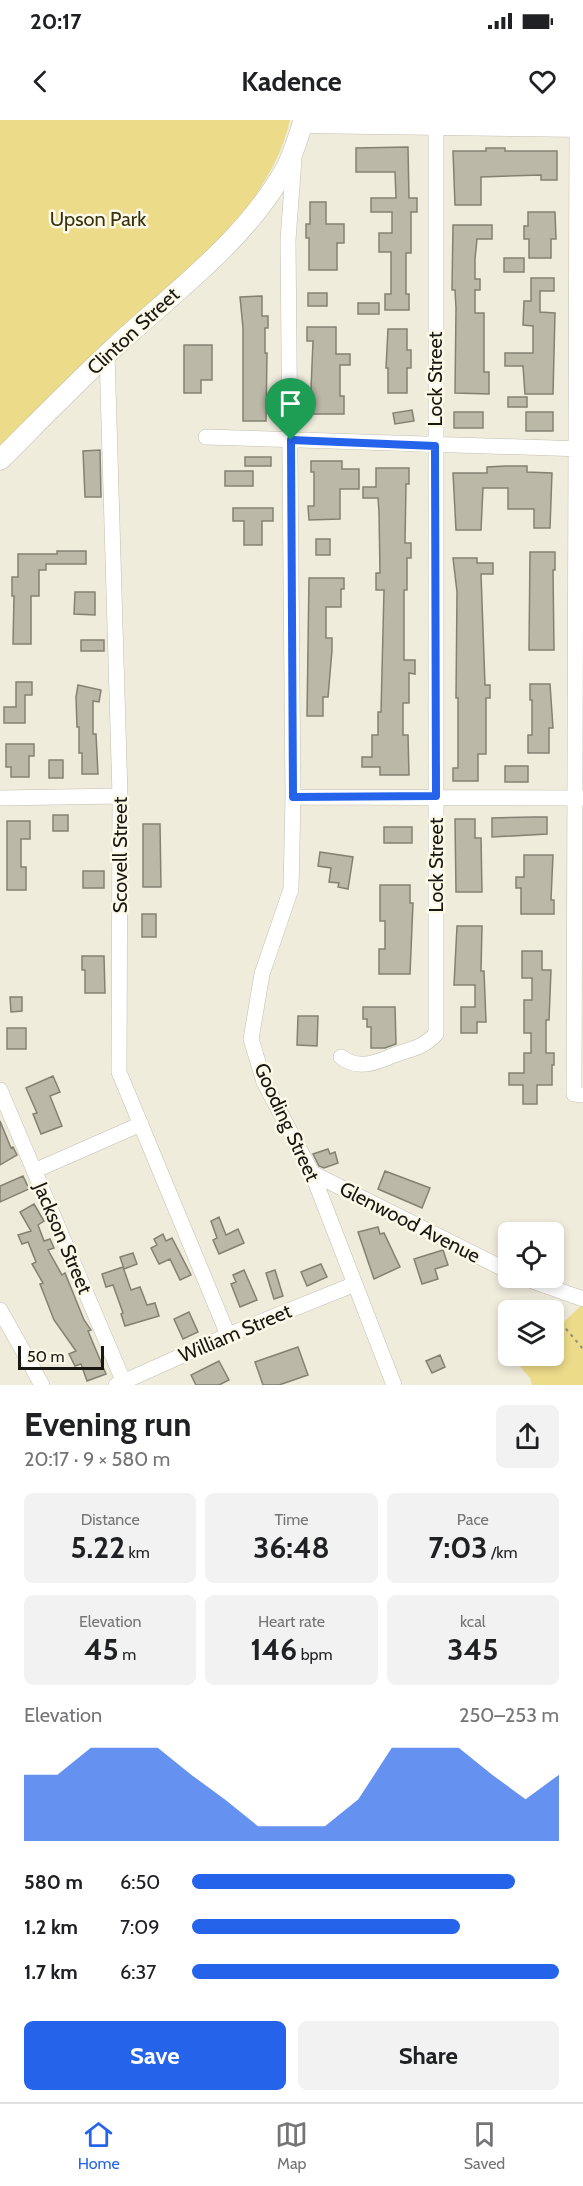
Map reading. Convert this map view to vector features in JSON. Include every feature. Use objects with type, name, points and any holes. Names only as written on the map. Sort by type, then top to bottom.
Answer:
[{"type":"main road","points":[[303,122],[580,127]]},
{"type":"main road","name":"Gooding Street","points":[[265,201],[288,164],[303,122]]},
{"type":"main road","name":"Clinton Street","points":[[0,460],[107,354],[226,244],[265,201]]},
{"type":"street","name":"Lock Street","points":[[341,1057],[349,1063],[369,1064],[425,1045],[436,1034],[436,123]]},
{"type":"street","points":[[579,1095],[580,127]]},
{"type":"street","name":"Gooding Street","points":[[295,147],[288,240],[293,797],[291,889],[262,974],[251,1040],[264,1082],[312,1173],[394,1385]]},
{"type":"street","name":"Gooding Street","points":[[265,201],[280,205],[285,217],[288,240]]},
{"type":"street","name":"Scovell Street","points":[[107,354],[120,796],[119,1072],[228,1335]]},
{"type":"street","points":[[206,437],[579,449]]},
{"type":"street","points":[[0,798],[120,796]]},
{"type":"street","points":[[293,797],[578,798]]},
{"type":"street","name":"Jackson Street","points":[[0,1090],[122,1384]]},
{"type":"street","points":[[34,1171],[141,1124]]},
{"type":"street","name":"Glenwood Avenue","points":[[312,1173],[498,1266]]},
{"type":"street","name":"William Street","points":[[122,1384],[228,1335],[355,1284]]},
{"type":"street","points":[[552,1288],[583,1299]]},
{"type":"street","points":[[0,1310],[42,1385]]},
{"type":"path","points":[[564,1327],[583,1349]]},
{"type":"green space","name":"Upson Park","points":[[0,120],[290,120],[275,162],[235,224],[0,453]]},
{"type":"green space","points":[[583,1304],[583,1385],[532,1385],[530,1378],[520,1366],[564,1366],[564,1322]]},
{"type":"building","points":[[408,147],[409,198],[417,198],[417,212],[411,212],[411,253],[406,253],[406,294],[409,294],[409,310],[385,310],[385,294],[391,294],[391,252],[379,252],[379,233],[392,233],[392,212],[371,212],[371,198],[396,198],[395,172],[356,172],[356,148]]},
{"type":"building","points":[[486,148],[505,148],[505,151],[557,151],[557,180],[541,180],[541,175],[481,177],[481,205],[455,205],[453,151],[486,151]]},
{"type":"building","points":[[310,202],[326,202],[326,224],[344,224],[344,243],[337,243],[337,270],[309,270],[309,238],[306,238],[306,224],[310,224]]},
{"type":"building","points":[[528,212],[555,212],[556,239],[551,239],[551,258],[529,258],[529,239],[524,239],[524,226],[528,226]]},
{"type":"building","points":[[453,225],[492,225],[492,239],[477,239],[475,259],[475,279],[480,279],[480,290],[475,290],[475,313],[484,313],[484,372],[489,372],[489,394],[455,393],[456,308],[455,290],[452,290]]},
{"type":"building","points":[[504,258],[524,258],[524,272],[504,272]]},
{"type":"building","points":[[531,278],[554,278],[554,291],[540,291],[540,312],[555,313],[553,394],[525,394],[523,366],[505,366],[505,353],[533,353],[533,326],[523,325],[524,301],[531,301]]},
{"type":"building","points":[[308,293],[327,293],[327,306],[308,306]]},
{"type":"building","points":[[262,296],[262,316],[268,316],[268,328],[265,328],[266,421],[243,421],[243,328],[240,297]]},
{"type":"building","points":[[358,303],[379,303],[379,314],[358,314]]},
{"type":"building","points":[[307,327],[336,327],[336,354],[350,354],[350,365],[340,365],[340,396],[344,396],[344,414],[310,414],[313,341],[307,341]]},
{"type":"building","points":[[388,329],[407,329],[407,350],[411,350],[411,368],[407,368],[407,393],[388,393],[388,368],[386,368]]},
{"type":"building","points":[[184,345],[212,345],[212,380],[201,380],[201,393],[184,393]]},
{"type":"building","points":[[508,397],[527,397],[527,407],[508,407]]},
{"type":"building","points":[[412,410],[414,421],[395,424],[393,413]]},
{"type":"building","points":[[454,412],[483,412],[483,428],[454,428]]},
{"type":"building","points":[[526,412],[553,412],[553,431],[526,431]]},
{"type":"building","points":[[100,450],[101,497],[85,497],[83,451]]},
{"type":"building","points":[[245,457],[271,457],[271,466],[245,466]]},
{"type":"building","points":[[311,461],[342,461],[342,469],[359,469],[359,489],[340,489],[340,519],[309,520],[308,506],[314,506],[314,472],[311,472]]},
{"type":"building","points":[[527,466],[527,472],[552,473],[550,528],[534,528],[534,509],[508,509],[508,488],[483,488],[481,530],[456,530],[453,473],[487,473],[487,467]]},
{"type":"building","points":[[376,468],[409,468],[409,484],[406,484],[405,543],[411,543],[411,558],[407,558],[407,590],[404,590],[404,660],[415,660],[415,674],[409,673],[409,703],[403,703],[403,735],[408,735],[409,775],[380,775],[380,767],[362,767],[362,757],[372,757],[372,735],[378,735],[378,712],[381,712],[384,590],[376,590],[376,573],[380,573],[378,498],[363,498],[363,487],[376,487]]},
{"type":"building","points":[[225,471],[253,471],[253,486],[225,486]]},
{"type":"building","points":[[233,508],[273,508],[273,521],[262,521],[262,545],[244,545],[244,521],[233,521]]},
{"type":"building","points":[[316,539],[330,539],[330,555],[316,555]]},
{"type":"building","points":[[57,551],[86,551],[86,564],[46,564],[46,570],[39,570],[39,596],[31,596],[31,644],[13,644],[12,577],[18,577],[18,554],[57,554]]},
{"type":"building","points":[[530,552],[555,552],[555,570],[553,570],[554,650],[529,650]]},
{"type":"building","points":[[453,558],[477,558],[477,563],[493,563],[493,574],[481,574],[485,685],[490,685],[490,698],[486,698],[486,754],[478,754],[478,781],[453,781],[453,768],[458,768],[458,698],[456,698],[457,592]]},
{"type":"building","points":[[309,578],[344,578],[344,589],[341,589],[341,607],[326,607],[326,638],[332,638],[332,650],[328,697],[323,697],[323,716],[307,716]]},
{"type":"building","points":[[75,592],[95,592],[95,615],[74,614]]},
{"type":"building","points":[[81,640],[104,640],[104,651],[81,651]]},
{"type":"building","points":[[16,682],[32,682],[32,695],[25,695],[25,723],[4,723],[4,707],[16,707]]},
{"type":"building","points":[[530,684],[550,684],[553,728],[549,728],[549,753],[528,753],[528,735],[532,735]]},
{"type":"building","points":[[78,685],[101,690],[99,702],[93,701],[93,734],[96,734],[98,774],[82,774],[82,753],[79,753],[79,727],[77,727]]},
{"type":"building","points":[[6,744],[34,744],[34,756],[29,756],[29,777],[11,777],[11,767],[6,767]]},
{"type":"building","points":[[49,760],[63,760],[63,778],[49,778]]},
{"type":"building","points":[[505,766],[528,766],[528,782],[505,782]]},
{"type":"building","points":[[53,815],[68,815],[68,831],[53,831]]},
{"type":"building","points":[[547,817],[547,834],[492,837],[492,818]]},
{"type":"building","points":[[455,819],[475,819],[475,838],[481,838],[482,892],[456,892]]},
{"type":"building","points":[[7,821],[30,821],[30,839],[21,839],[21,867],[26,867],[26,890],[7,890]]},
{"type":"building","points":[[143,824],[160,824],[161,887],[143,887]]},
{"type":"building","points":[[384,827],[412,827],[412,843],[384,843]]},
{"type":"building","points":[[320,852],[353,857],[348,889],[338,887],[339,883],[329,882],[331,868],[318,866]]},
{"type":"building","points":[[524,855],[553,855],[551,900],[554,900],[554,914],[521,914],[521,888],[516,888],[516,877],[524,877]]},
{"type":"building","points":[[83,871],[104,871],[104,888],[83,888]]},
{"type":"building","points":[[380,885],[410,885],[410,903],[413,903],[410,974],[379,974],[379,949],[385,949],[385,921],[380,921]]},
{"type":"building","points":[[142,914],[156,914],[156,937],[142,937]]},
{"type":"building","points":[[457,926],[482,926],[481,971],[484,971],[486,1022],[477,1022],[477,1033],[461,1033],[461,1007],[475,1007],[475,985],[454,985]]},
{"type":"building","points":[[522,951],[542,951],[542,970],[551,970],[549,1020],[546,1020],[546,1053],[554,1053],[552,1085],[537,1085],[537,1104],[523,1104],[523,1085],[509,1085],[509,1073],[524,1073],[524,1053],[531,1053],[531,1033],[524,1033],[524,1000],[532,1000],[532,978],[522,978]]},
{"type":"building","points":[[82,956],[104,956],[105,993],[85,993],[85,970],[82,970]]},
{"type":"building","points":[[10,997],[22,997],[22,1011],[11,1012]]},
{"type":"building","points":[[363,1007],[395,1007],[396,1044],[385,1048],[371,1048],[371,1027],[367,1027],[367,1019],[363,1019]]},
{"type":"building","points":[[298,1016],[318,1016],[317,1046],[297,1045]]},
{"type":"building","points":[[7,1028],[26,1028],[26,1049],[7,1049]]},
{"type":"building","points":[[53,1076],[60,1092],[50,1096],[62,1126],[41,1134],[33,1114],[37,1113],[26,1088]]},
{"type":"building","points":[[0,1121],[11,1148],[13,1147],[17,1155],[0,1165]]},
{"type":"building","points":[[328,1149],[330,1154],[335,1152],[338,1163],[324,1168],[319,1166],[313,1154]]},
{"type":"building","points":[[385,1171],[430,1188],[422,1208],[378,1189]]},
{"type":"building","points":[[23,1176],[29,1189],[0,1202],[0,1186]]},
{"type":"building","points":[[34,1204],[44,1221],[38,1225],[44,1241],[50,1239],[54,1248],[48,1250],[62,1275],[65,1273],[84,1320],[91,1330],[88,1331],[106,1374],[87,1381],[81,1364],[75,1366],[69,1354],[76,1351],[54,1320],[40,1284],[43,1283],[32,1264],[36,1262],[28,1242],[22,1244],[18,1235],[31,1231],[20,1212]]},
{"type":"building","points":[[219,1217],[226,1235],[238,1229],[244,1243],[219,1254],[213,1240],[217,1238],[211,1221]]},
{"type":"building","points":[[378,1227],[380,1234],[384,1233],[400,1267],[374,1279],[358,1232]]},
{"type":"building","points":[[163,1234],[166,1241],[172,1238],[191,1275],[180,1280],[170,1259],[159,1264],[151,1248],[157,1245],[154,1239]]},
{"type":"building","points":[[443,1250],[448,1265],[435,1269],[438,1279],[422,1284],[414,1259]]},
{"type":"building","points":[[133,1253],[137,1264],[124,1269],[120,1257]]},
{"type":"building","points":[[321,1264],[327,1277],[307,1286],[301,1272]]},
{"type":"building","points":[[123,1267],[131,1290],[140,1287],[147,1305],[155,1303],[159,1316],[125,1326],[113,1285],[106,1287],[102,1274]]},
{"type":"building","points":[[244,1270],[257,1300],[240,1307],[231,1284],[236,1282],[233,1275]]},
{"type":"building","points":[[275,1270],[283,1296],[274,1299],[266,1273]]},
{"type":"building","points":[[189,1312],[198,1332],[183,1339],[174,1319]]},
{"type":"building","points":[[298,1347],[308,1375],[279,1385],[263,1385],[255,1362]]},
{"type":"building","points":[[440,1355],[445,1367],[432,1373],[426,1361]]},
{"type":"building","points":[[219,1361],[229,1380],[219,1385],[196,1385],[191,1375]]},
{"type":"route","points":[[291,440],[435,446],[436,796],[293,797],[291,440]]}]
